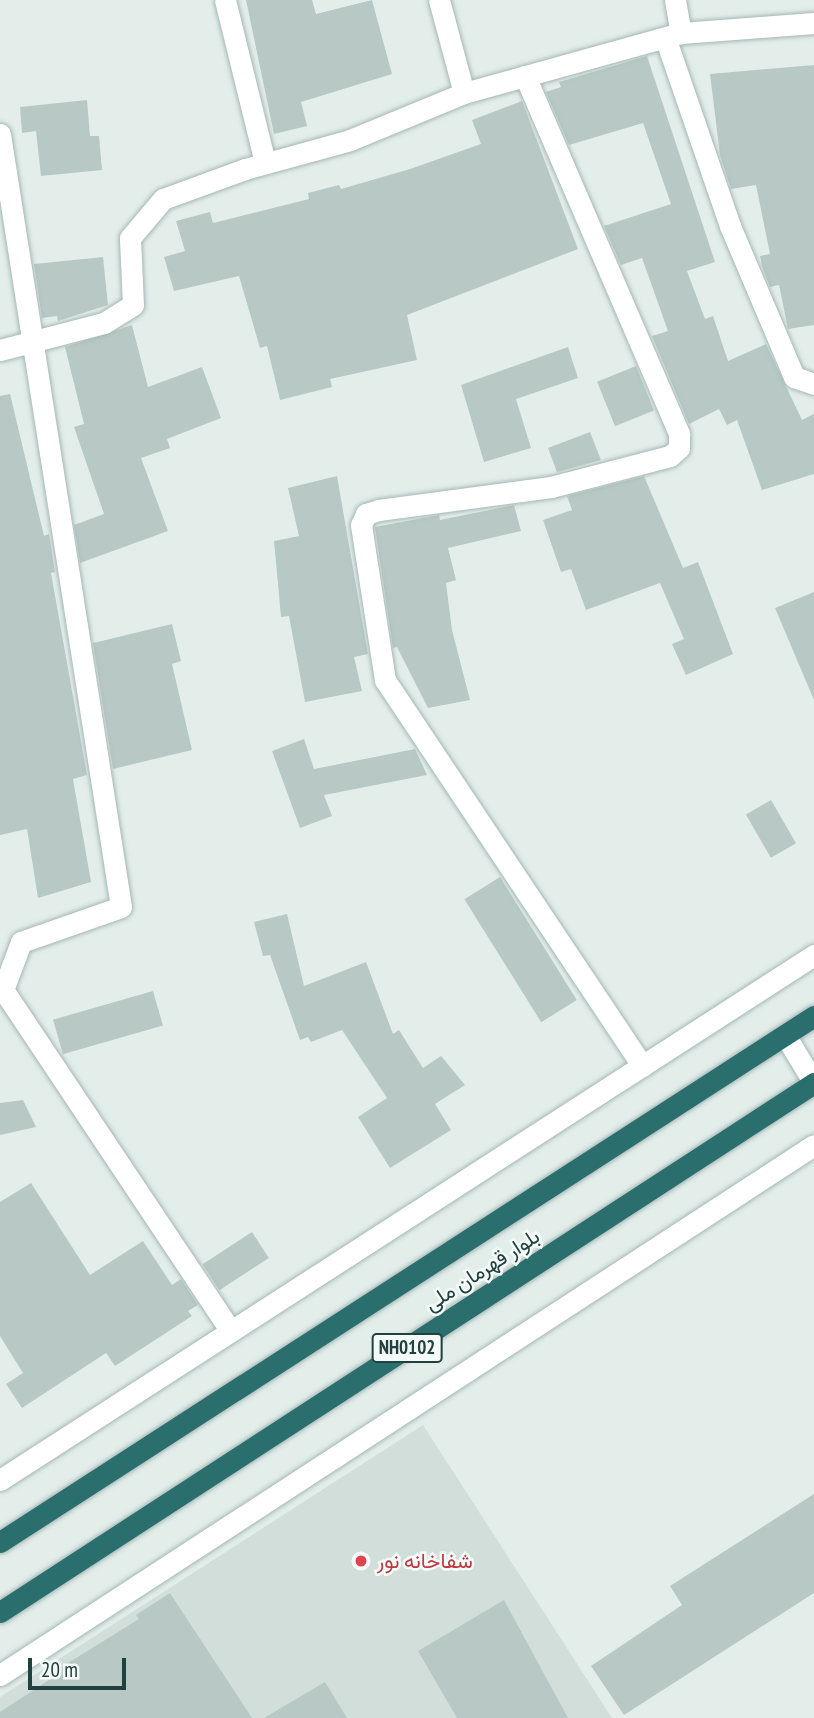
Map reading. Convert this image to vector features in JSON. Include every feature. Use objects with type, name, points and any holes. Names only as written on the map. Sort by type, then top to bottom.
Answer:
[{"type":"highway","name":"بلوار قهرمان ملی","points":[[0,1542],[814,1016]]},
{"type":"highway","name":"بلوار قهرمان ملی","points":[[0,1612],[814,1083]]},
{"type":"street","points":[[225,0],[265,163]]},
{"type":"street","points":[[439,0],[464,93]]},
{"type":"street","points":[[675,0],[674,37],[730,226],[794,377],[814,384]]},
{"type":"street","points":[[0,350],[104,323],[133,305],[130,238],[163,199],[265,163],[350,140],[464,93],[525,76],[674,37],[814,23]]},
{"type":"street","points":[[525,76],[679,434],[679,448],[670,456],[551,487],[379,510],[366,514],[361,525],[384,680],[642,1066]]},
{"type":"street","points":[[0,134],[121,907],[21,943],[2,988],[231,1331]]},
{"type":"street","points":[[0,1480],[814,955]]},
{"type":"street","points":[[785,1035],[814,1083]]},
{"type":"street","points":[[0,1675],[814,1145]]},
{"type":"shaded area","name":"شفاخانه نور","points":[[423,1425],[612,1718],[0,1718],[0,1697]]},
{"type":"building","points":[[246,0],[312,0],[316,14],[372,0],[392,74],[301,102],[307,126],[274,134]]},
{"type":"building","points":[[647,56],[715,262],[687,271],[705,319],[713,316],[728,361],[766,344],[802,420],[814,414],[814,474],[762,490],[737,420],[727,425],[719,409],[689,424],[652,336],[668,331],[642,258],[621,265],[604,226],[671,204],[643,123],[569,145],[546,92],[561,87],[559,82]]},
{"type":"building","points":[[814,65],[814,325],[788,329],[779,285],[770,287],[760,256],[770,254],[756,185],[731,189],[720,155],[710,74]]},
{"type":"building","points":[[87,100],[90,136],[99,136],[102,170],[41,176],[36,131],[22,133],[20,107]]},
{"type":"building","points":[[522,101],[578,249],[407,315],[417,360],[330,379],[332,387],[280,400],[267,346],[260,348],[239,276],[174,291],[164,257],[185,251],[176,221],[210,212],[213,223],[309,199],[308,193],[339,185],[341,189],[410,169],[481,144],[472,120]]},
{"type":"building","points":[[103,257],[108,305],[58,321],[57,316],[42,318],[34,264]]},
{"type":"building","points":[[132,325],[148,387],[202,367],[221,418],[167,439],[170,448],[141,458],[168,531],[80,563],[74,525],[104,514],[74,427],[84,424],[65,347]]},
{"type":"building","points":[[568,347],[578,378],[516,399],[531,448],[484,462],[461,385]]},
{"type":"building","points":[[636,366],[654,411],[615,426],[597,382]]},
{"type":"building","points":[[10,394],[44,536],[49,534],[55,572],[51,573],[87,775],[73,779],[91,882],[38,898],[27,829],[0,835],[0,396]]},
{"type":"building","points":[[590,432],[601,460],[557,472],[548,448]]},
{"type":"building","points":[[337,476],[368,654],[354,657],[362,691],[305,702],[289,616],[281,617],[274,541],[299,536],[288,488]]},
{"type":"building","points":[[644,476],[683,568],[698,562],[733,654],[686,675],[672,644],[684,639],[660,583],[586,610],[571,569],[561,572],[543,520],[572,510],[567,496]]},
{"type":"building","points":[[514,505],[521,531],[448,548],[456,580],[446,583],[452,630],[470,700],[428,708],[397,647],[393,648],[375,527],[439,515],[440,520]]},
{"type":"building","points":[[814,592],[814,700],[775,608]]},
{"type":"building","points":[[172,624],[181,661],[172,664],[192,750],[113,769],[93,643]]},
{"type":"building","points":[[304,739],[314,769],[415,749],[427,775],[324,795],[332,816],[300,828],[272,751]]},
{"type":"building","points":[[771,800],[796,843],[771,858],[746,814]]},
{"type":"building","points":[[500,877],[577,1000],[541,1022],[464,899]]},
{"type":"building","points":[[287,914],[304,986],[366,962],[393,1034],[399,1030],[423,1068],[441,1056],[465,1085],[435,1104],[451,1130],[390,1168],[358,1117],[387,1098],[342,1030],[311,1042],[308,1037],[300,1040],[270,955],[263,956],[254,922]]},
{"type":"building","points":[[153,991],[163,1026],[63,1054],[53,1020]]},
{"type":"building","points":[[23,1100],[36,1127],[0,1135],[0,1103]]},
{"type":"building","points":[[31,1183],[90,1275],[143,1241],[172,1285],[181,1279],[198,1305],[188,1311],[192,1316],[115,1366],[106,1353],[22,1408],[6,1384],[23,1373],[0,1336],[0,1202]]},
{"type":"building","points":[[252,1232],[269,1258],[219,1290],[203,1264]]},
{"type":"building","points":[[814,1494],[814,1593],[624,1715],[591,1666],[682,1605],[670,1586]]},
{"type":"building","points":[[170,1593],[252,1718],[0,1718],[0,1712],[49,1680],[47,1676],[139,1619],[136,1615]]},
{"type":"building","points":[[504,1600],[568,1718],[457,1718],[418,1651]]},
{"type":"building","points":[[325,1682],[347,1718],[264,1718]]},
{"type":"place","name":"شفاخانه نور","points":[[361,1561]]}]
